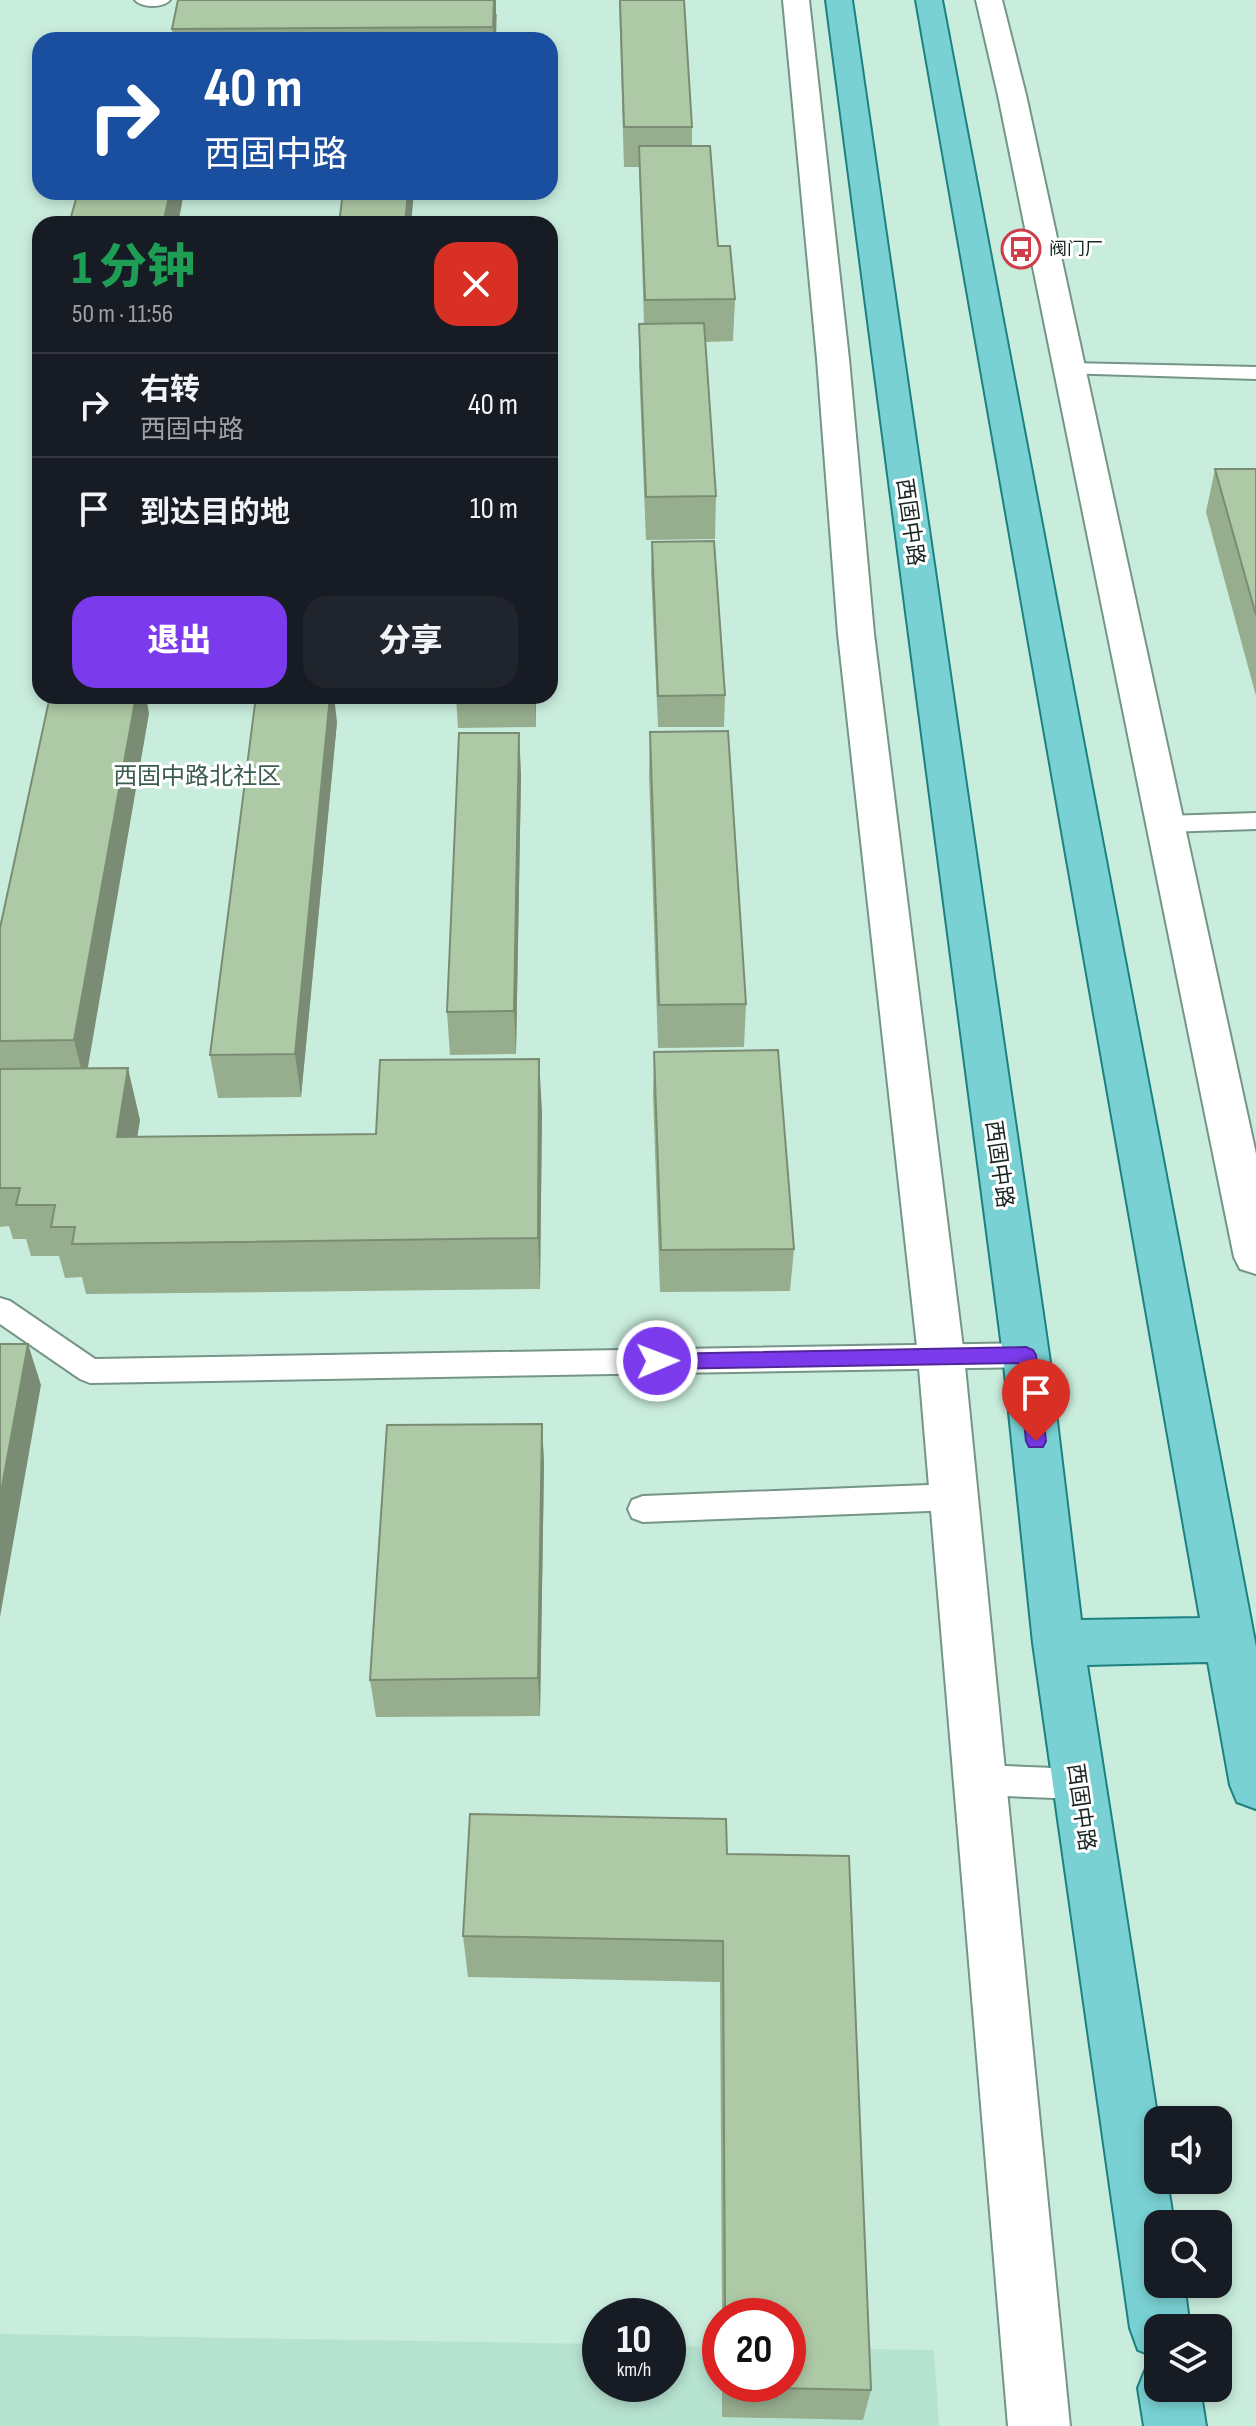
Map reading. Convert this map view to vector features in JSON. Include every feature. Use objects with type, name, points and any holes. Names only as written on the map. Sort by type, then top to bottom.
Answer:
[{"type":"main road","name":"西固中路","points":[[839,0],[1026,1355],[1058,1643],[1158,2314]]},
{"type":"main road","points":[[929,0],[1242,1639],[1256,1785]]},
{"type":"main road","points":[[1058,1643],[1242,1639]]},
{"type":"main road","points":[[1171,2402],[1175,2426]]},
{"type":"street","points":[[796,0],[833,359],[856,634],[941,1356],[1039,2426]]},
{"type":"street","points":[[989,0],[1012,95],[1256,1257]]},
{"type":"lane","points":[[143,0],[162,0]]},
{"type":"lane","points":[[1069,369],[1256,373]]},
{"type":"lane","points":[[1165,824],[1256,821]]},
{"type":"lane","points":[[0,1309],[90,1371],[1026,1355]]},
{"type":"lane","points":[[643,1509],[954,1497]]},
{"type":"lane","points":[[980,1780],[1079,1784]]},
{"type":"shaded area","points":[[0,2334],[582,2344],[582,2402],[686,2402],[686,2346],[702,2347],[702,2402],[806,2402],[806,2348],[934,2350],[939,2426],[0,2426]]},
{"type":"building","points":[[178,0],[494,0],[493,27],[172,29]]},
{"type":"building","points":[[620,0],[684,0],[692,127],[624,127]]},
{"type":"building","points":[[639,146],[710,146],[718,246],[730,246],[735,299],[645,300]]},
{"type":"building","points":[[76,200],[168,200],[165,216],[71,216]]},
{"type":"building","points":[[342,200],[407,200],[406,216],[340,216]]},
{"type":"building","points":[[704,323],[716,496],[646,497],[639,324]]},
{"type":"building","points":[[1215,469],[1256,469],[1256,615]]},
{"type":"building","points":[[714,541],[725,695],[658,696],[652,542]]},
{"type":"building","points":[[48,704],[135,704],[74,1040],[0,1041],[0,928]]},
{"type":"building","points":[[255,704],[329,704],[295,1054],[210,1055]]},
{"type":"building","points":[[728,731],[746,1004],[659,1005],[650,732]]},
{"type":"building","points":[[459,733],[519,733],[514,1011],[447,1012]]},
{"type":"building","points":[[778,1050],[794,1249],[661,1250],[654,1052]]},
{"type":"building","points":[[539,1059],[538,1238],[72,1244],[75,1227],[51,1227],[55,1205],[16,1205],[20,1188],[0,1188],[0,1069],[128,1068],[117,1137],[376,1134],[380,1060]]},
{"type":"building","points":[[0,1344],[28,1344],[0,1497]]},
{"type":"building","points":[[542,1424],[538,1678],[370,1680],[387,1425]]},
{"type":"building","points":[[470,1814],[726,1819],[727,1854],[849,1856],[871,2390],[806,2389],[806,2298],[725,2298],[723,1941],[463,1936]]},
{"type":"place","name":"阀门厂","points":[[1021,249]]},
{"type":"district","name":"西固中路北社区","points":[[197,776]]},
{"type":"route","points":[[657,1361],[1026,1355],[1036,1441]]}]
